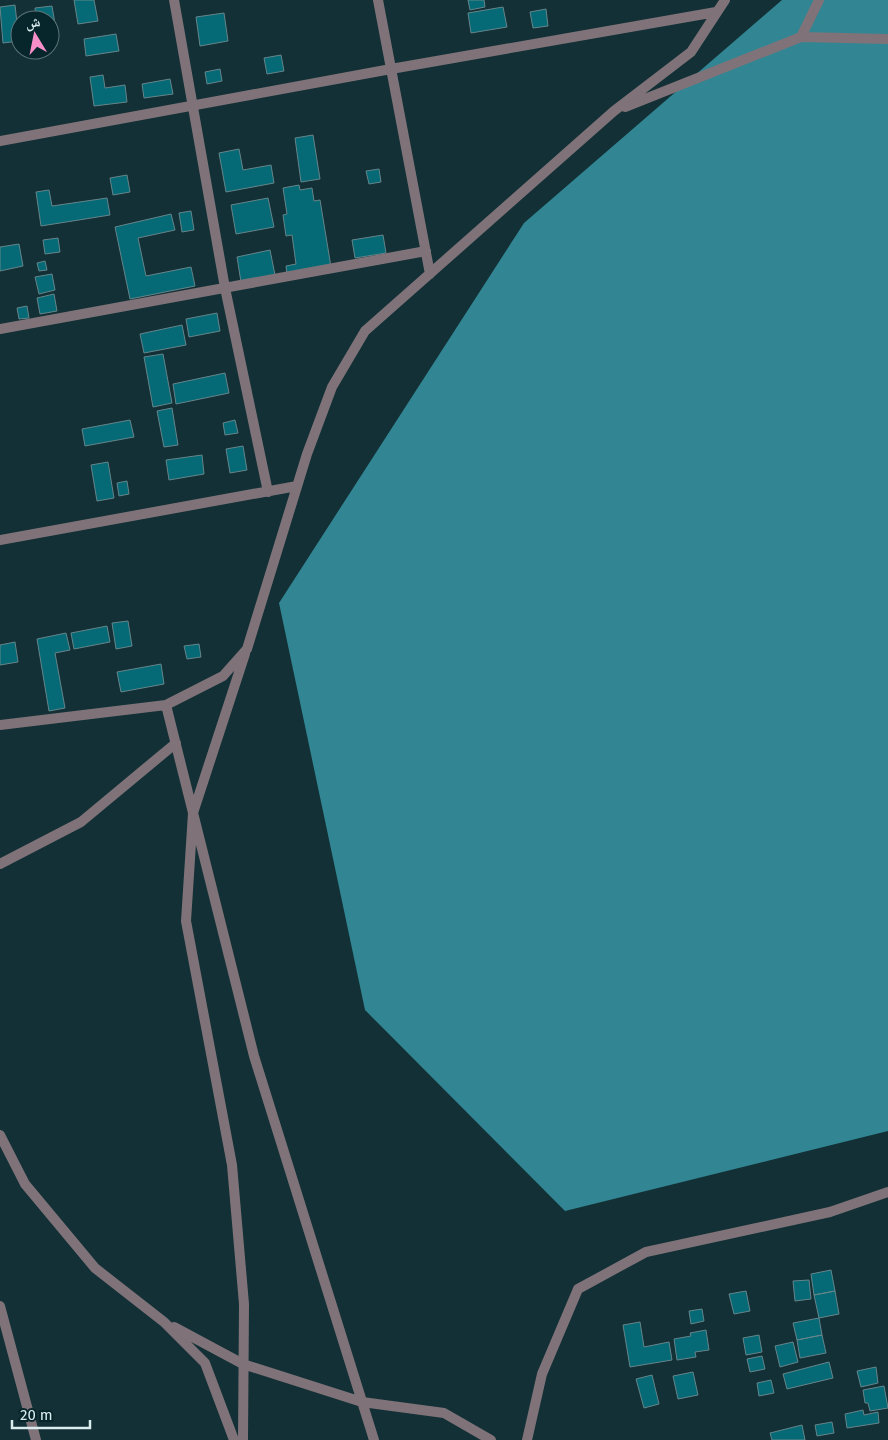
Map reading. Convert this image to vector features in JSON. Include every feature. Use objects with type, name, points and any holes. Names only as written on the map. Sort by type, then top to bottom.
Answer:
[{"type":"street","points":[[174,0],[225,288],[268,492]]},
{"type":"street","points":[[378,0],[430,274]]},
{"type":"street","points":[[243,1440],[244,1304],[232,1165],[186,921],[193,813],[247,649],[307,454],[332,387],[365,332],[614,111],[691,52],[725,0]]},
{"type":"street","points":[[801,37],[819,0]]},
{"type":"street","points":[[0,141],[391,68],[716,12]]},
{"type":"street","points":[[614,111],[801,37],[888,39]]},
{"type":"street","points":[[0,329],[426,251]]},
{"type":"street","points":[[0,540],[297,486]]},
{"type":"street","points":[[0,725],[166,705],[223,676],[247,649]]},
{"type":"street","points":[[166,705],[254,1056],[374,1440]]},
{"type":"street","points":[[0,864],[81,822],[176,743]]},
{"type":"street","points":[[0,1135],[25,1184],[95,1268],[164,1322],[204,1363],[234,1440]]},
{"type":"street","points":[[527,1440],[542,1374],[578,1289],[646,1252],[830,1212],[888,1192]]},
{"type":"street","points":[[0,1306],[36,1440]]},
{"type":"street","points":[[164,1322],[244,1364],[362,1402],[444,1413],[491,1440]]},
{"type":"water","points":[[782,0],[888,0],[888,1131],[565,1211],[365,1010],[279,603],[524,223]]},
{"type":"building","points":[[74,0],[94,0],[98,21],[78,24]]},
{"type":"building","points":[[468,0],[484,0],[485,7],[470,10]]},
{"type":"building","points":[[15,5],[16,10],[10,10],[10,42],[3,43],[0,7]]},
{"type":"building","points":[[52,6],[53,10],[35,10],[35,8]]},
{"type":"building","points":[[503,7],[507,27],[471,33],[468,13]]},
{"type":"building","points":[[546,9],[548,26],[533,28],[530,12]]},
{"type":"building","points":[[224,13],[228,41],[200,46],[196,17]]},
{"type":"building","points":[[116,34],[119,51],[86,56],[84,39]]},
{"type":"building","points":[[281,55],[284,71],[267,74],[264,58]]},
{"type":"building","points":[[220,69],[222,81],[207,84],[205,72]]},
{"type":"building","points":[[103,75],[105,88],[125,85],[127,102],[94,106],[90,77]]},
{"type":"building","points":[[170,79],[173,94],[144,98],[142,84]]},
{"type":"building","points":[[313,135],[320,179],[301,182],[295,138]]},
{"type":"building","points":[[239,149],[243,170],[271,165],[274,183],[226,192],[219,153]]},
{"type":"building","points":[[379,169],[381,182],[369,184],[366,171]]},
{"type":"building","points":[[127,175],[130,192],[113,195],[110,178]]},
{"type":"building","points":[[299,185],[300,190],[312,188],[314,201],[320,200],[331,267],[287,274],[286,266],[296,264],[292,235],[286,236],[283,215],[287,214],[283,188]]},
{"type":"building","points":[[49,190],[52,206],[107,198],[110,215],[41,226],[36,192]]},
{"type":"building","points":[[268,198],[274,227],[236,234],[231,205]]},
{"type":"building","points":[[191,211],[194,230],[182,232],[179,213]]},
{"type":"building","points":[[171,214],[175,230],[138,238],[146,276],[191,267],[195,286],[130,299],[115,227]]},
{"type":"building","points":[[383,235],[386,253],[355,258],[352,240]]},
{"type":"building","points":[[58,238],[60,252],[45,254],[43,240]]},
{"type":"building","points":[[19,244],[23,266],[0,271],[0,247]]},
{"type":"building","points":[[270,250],[275,275],[241,282],[237,257]]},
{"type":"building","points":[[45,261],[47,270],[39,271],[37,263]]},
{"type":"building","points":[[52,274],[55,290],[39,294],[35,277]]},
{"type":"building","points":[[54,294],[57,311],[40,314],[37,298]]},
{"type":"building","points":[[27,306],[29,318],[19,319],[17,308]]},
{"type":"building","points":[[217,313],[220,331],[189,337],[186,319]]},
{"type":"building","points":[[182,325],[186,345],[144,353],[140,334]]},
{"type":"building","points":[[163,354],[172,403],[153,407],[144,357]]},
{"type":"building","points":[[225,373],[229,393],[176,404],[173,384]]},
{"type":"building","points":[[172,408],[178,445],[164,447],[157,411]]},
{"type":"building","points":[[130,420],[134,437],[85,446],[82,429]]},
{"type":"building","points":[[235,420],[238,433],[225,435],[223,423]]},
{"type":"building","points":[[243,446],[247,470],[230,473],[226,449]]},
{"type":"building","points":[[202,455],[204,474],[169,480],[166,460]]},
{"type":"building","points":[[108,462],[114,498],[97,501],[91,465]]},
{"type":"building","points":[[127,481],[129,494],[119,496],[117,483]]},
{"type":"building","points":[[128,621],[132,646],[116,649],[112,623]]},
{"type":"building","points":[[107,626],[110,642],[74,649],[71,633]]},
{"type":"building","points":[[66,633],[70,650],[55,653],[65,708],[49,711],[37,639]]},
{"type":"building","points":[[15,642],[18,662],[0,665],[0,645]]},
{"type":"building","points":[[199,644],[201,657],[187,659],[184,646]]},
{"type":"building","points":[[161,664],[164,684],[121,692],[117,672]]},
{"type":"building","points":[[831,1270],[835,1291],[814,1295],[811,1274]]},
{"type":"building","points":[[809,1280],[811,1299],[795,1301],[793,1281]]},
{"type":"building","points":[[746,1291],[750,1311],[734,1314],[729,1294]]},
{"type":"building","points":[[835,1291],[839,1314],[819,1318],[814,1295]]},
{"type":"building","points":[[702,1309],[704,1321],[691,1324],[689,1311]]},
{"type":"building","points":[[819,1318],[822,1335],[797,1340],[793,1323]]},
{"type":"building","points":[[640,1322],[644,1347],[669,1342],[672,1360],[630,1367],[623,1325]]},
{"type":"building","points":[[706,1330],[709,1350],[695,1352],[696,1357],[677,1360],[674,1339],[691,1336],[690,1333]]},
{"type":"building","points":[[759,1335],[762,1352],[746,1355],[743,1338]]},
{"type":"building","points":[[822,1335],[826,1353],[800,1358],[797,1340]]},
{"type":"building","points":[[793,1342],[798,1362],[780,1367],[775,1346]]},
{"type":"building","points":[[762,1356],[765,1369],[750,1372],[747,1359]]},
{"type":"building","points":[[829,1362],[833,1378],[787,1389],[783,1374]]},
{"type":"building","points":[[876,1367],[878,1383],[861,1387],[857,1371]]},
{"type":"building","points":[[693,1372],[698,1395],[678,1399],[673,1376]]},
{"type":"building","points":[[652,1375],[659,1404],[644,1408],[636,1379]]},
{"type":"building","points":[[771,1380],[774,1393],[759,1396],[757,1383]]},
{"type":"building","points":[[884,1386],[888,1408],[870,1411],[868,1403],[865,1403],[863,1390]]},
{"type":"building","points":[[863,1410],[864,1415],[878,1412],[879,1423],[847,1428],[845,1414]]},
{"type":"building","points":[[832,1422],[834,1433],[817,1436],[815,1425]]},
{"type":"building","points":[[802,1425],[805,1440],[772,1440],[770,1433]]}]
